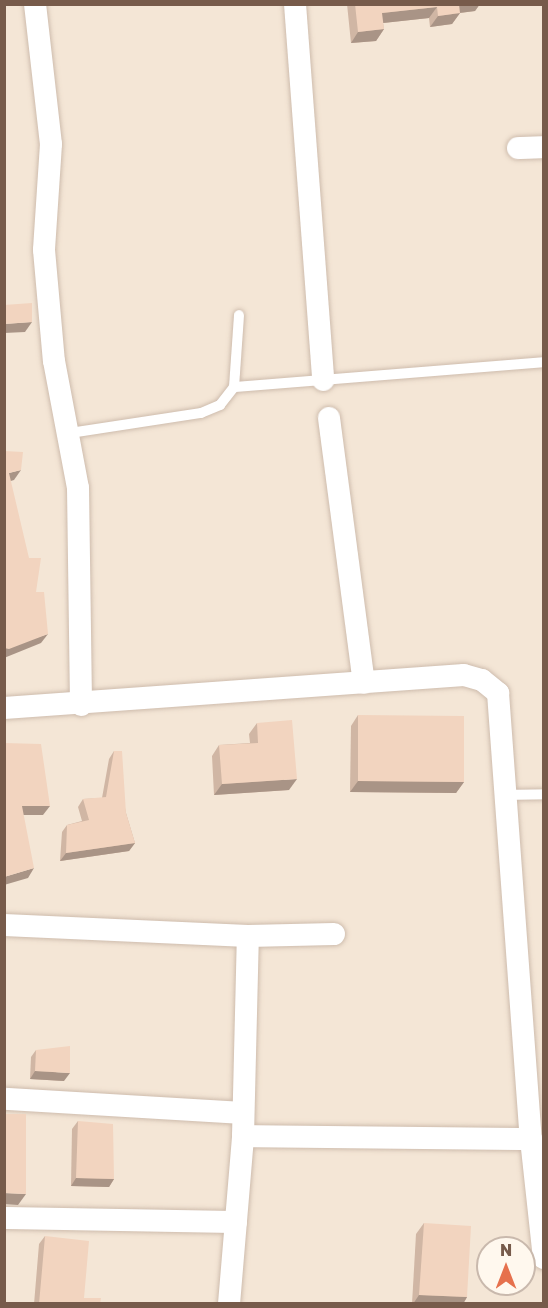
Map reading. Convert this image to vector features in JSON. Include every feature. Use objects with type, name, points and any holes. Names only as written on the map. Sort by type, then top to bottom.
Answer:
[{"type":"street","points":[[35,4],[51,144],[44,250],[54,361],[70,434],[78,488],[81,705]]},
{"type":"street","points":[[295,4],[323,380]]},
{"type":"street","points":[[518,148],[543,147]]},
{"type":"street","points":[[329,418],[364,683]]},
{"type":"street","points":[[4,708],[81,705],[464,675],[482,680],[498,693],[531,1139],[543,1258]]},
{"type":"street","points":[[4,925],[248,936],[334,934]]},
{"type":"street","points":[[229,1304],[243,1136],[241,1113],[248,936]]},
{"type":"street","points":[[7,1099],[241,1113]]},
{"type":"street","points":[[243,1136],[531,1139]]},
{"type":"street","points":[[4,1218],[236,1222]]},
{"type":"lane","points":[[70,434],[201,412],[220,405],[234,387],[239,315]]},
{"type":"lane","points":[[234,387],[543,362]]},
{"type":"lane","points":[[505,795],[543,794]]},
{"type":"shaded area","points":[[5,5],[543,5],[543,1303],[5,1304]]},
{"type":"building","points":[[355,4],[459,4],[460,13],[438,16],[437,7],[382,13],[384,29],[358,32]]},
{"type":"building","points":[[32,303],[32,322],[4,324],[4,305]]},
{"type":"building","points":[[4,451],[23,452],[21,470],[9,473],[29,558],[41,558],[36,592],[44,592],[48,634],[9,649],[4,648]]},
{"type":"building","points":[[358,715],[464,716],[464,782],[358,781]]},
{"type":"building","points":[[292,720],[297,779],[222,784],[219,745],[258,743],[257,723]]},
{"type":"building","points":[[4,743],[41,744],[50,806],[22,806],[34,868],[4,877]]},
{"type":"building","points":[[114,751],[122,751],[126,813],[135,843],[66,853],[67,825],[89,820],[83,799],[106,797]]},
{"type":"building","points":[[70,1046],[70,1073],[35,1071],[36,1050]]},
{"type":"building","points":[[4,1114],[26,1114],[26,1194],[4,1193]]},
{"type":"building","points":[[78,1121],[113,1124],[114,1179],[76,1178]]},
{"type":"building","points":[[424,1223],[471,1226],[467,1297],[419,1295]]},
{"type":"building","points":[[45,1236],[89,1241],[84,1298],[101,1298],[100,1304],[39,1304]]}]
